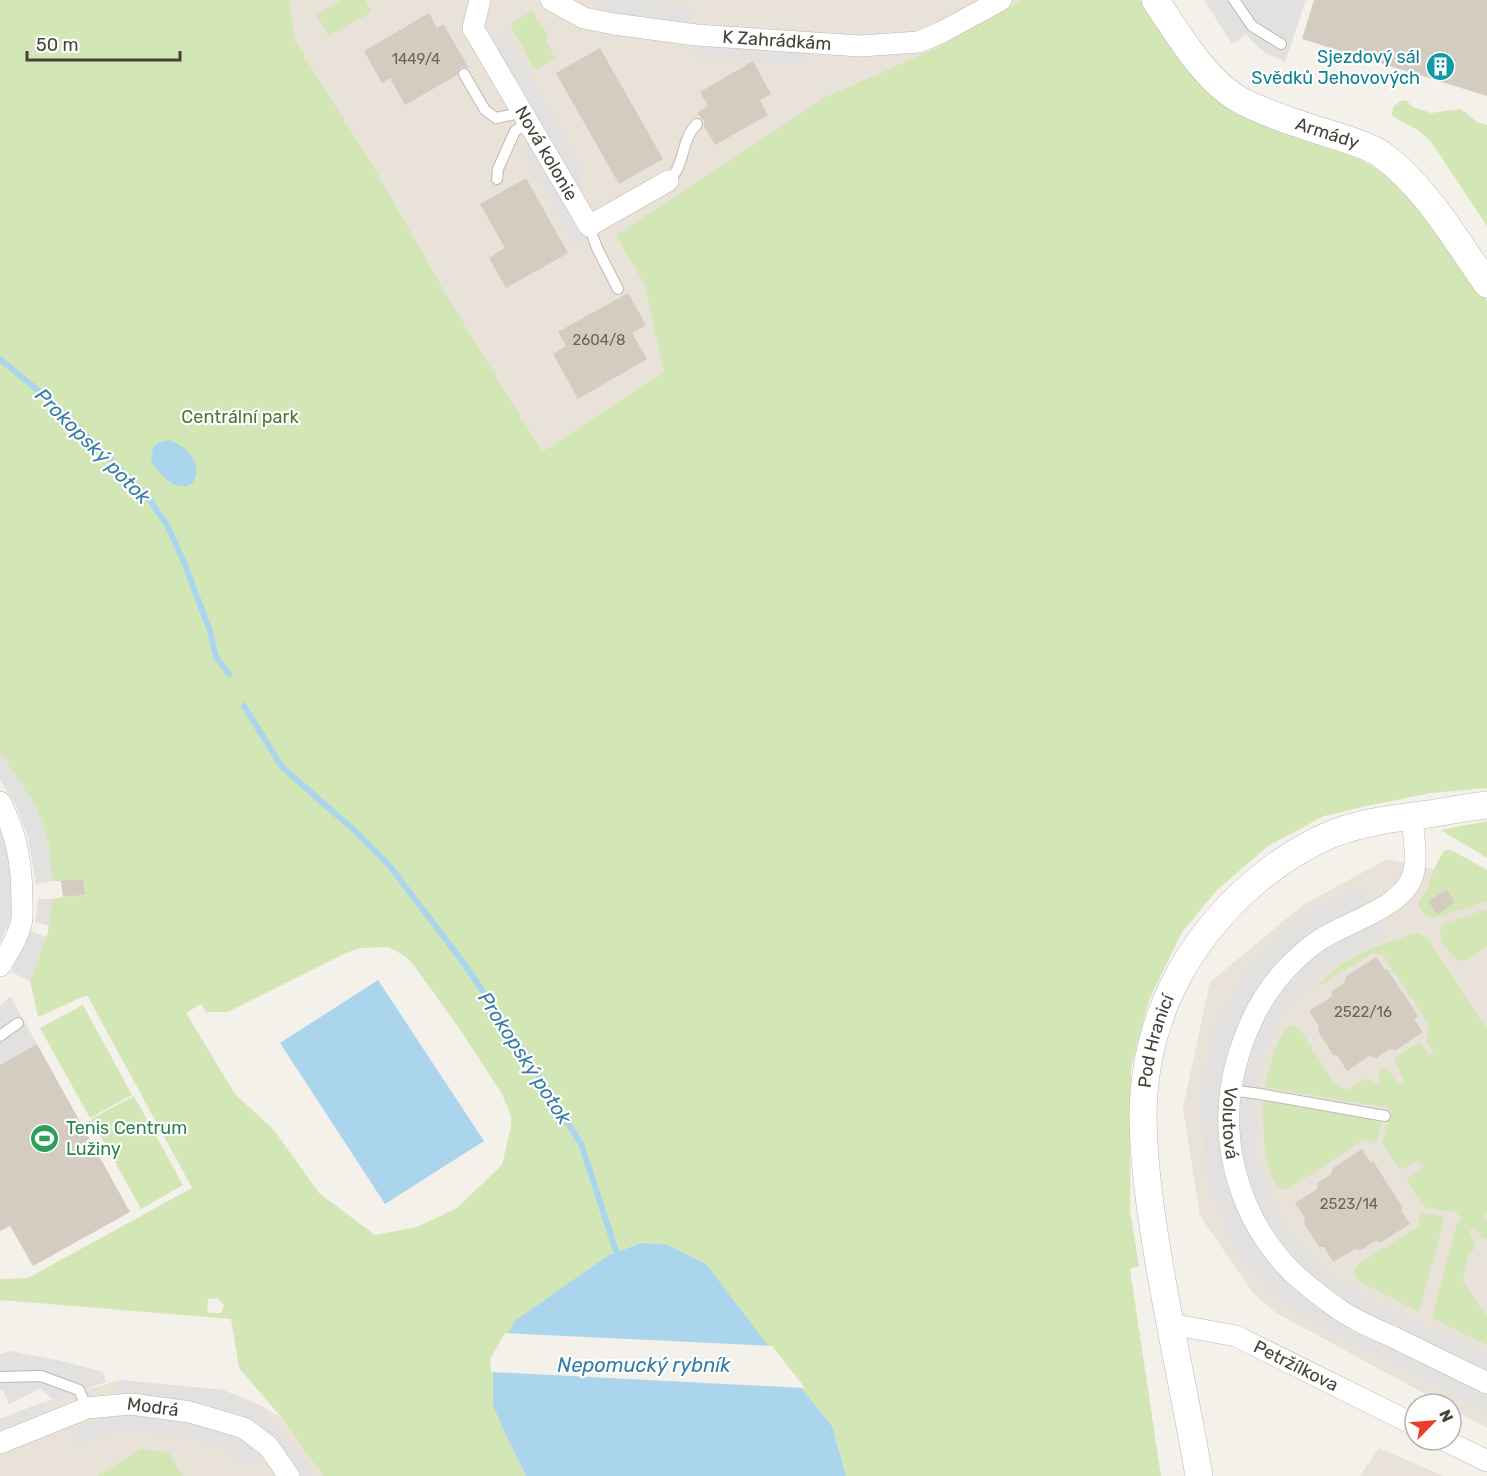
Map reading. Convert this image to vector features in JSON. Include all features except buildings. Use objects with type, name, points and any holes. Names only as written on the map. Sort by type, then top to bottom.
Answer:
[{"type":"street","name":"Nová kolonie","points":[[480,0],[473,28],[589,226]]},
{"type":"street","name":"K Zahrádkám","points":[[551,0],[584,18],[614,24],[696,35],[860,46],[919,42],[1000,0]]},
{"type":"street","name":"Armády","points":[[1155,0],[1212,78],[1238,99],[1274,116],[1379,152],[1411,180],[1423,194],[1487,284]]},
{"type":"street","points":[[589,226],[668,181]]},
{"type":"street","points":[[0,802],[9,819],[18,848],[22,874],[21,922],[16,939],[0,966]]},
{"type":"street","name":"Pod Hranicí","points":[[1199,1476],[1146,1184],[1143,1118],[1146,1077],[1162,1011],[1173,984],[1194,946],[1214,921],[1238,896],[1287,857],[1333,834],[1361,825],[1487,805]]},
{"type":"street","name":"Volutová","points":[[1412,816],[1414,872],[1409,886],[1399,897],[1320,939],[1276,981],[1249,1024],[1229,1090],[1228,1125],[1234,1173],[1261,1232],[1291,1271],[1335,1307],[1358,1321],[1487,1383]]},
{"type":"street","name":"Petržílkova","points":[[1170,1324],[1236,1336],[1403,1419]]},
{"type":"street","name":"Modrá","points":[[0,1443],[87,1408],[131,1404],[189,1412],[244,1428],[268,1446],[289,1476]]},
{"type":"street","points":[[1463,1449],[1487,1461]]},
{"type":"lane","points":[[1234,0],[1252,26],[1281,44]]},
{"type":"lane","points":[[464,74],[485,110],[496,118],[524,116]]},
{"type":"lane","points":[[497,179],[498,169],[514,131],[524,116]]},
{"type":"lane","points":[[668,181],[677,174],[690,130],[697,124]]},
{"type":"lane","points":[[589,226],[597,248],[618,289]]},
{"type":"lane","points":[[0,1036],[18,1023]]},
{"type":"lane","points":[[1229,1090],[1385,1116]]},
{"type":"lane","points":[[0,1377],[41,1376],[79,1390],[87,1408]]},
{"type":"shaded area","points":[[289,0],[1021,0],[616,235],[644,284],[664,372],[542,453],[449,299],[375,169],[295,41]]},
{"type":"shaded area","points":[[599,0],[637,0],[693,7],[693,22],[596,11]]},
{"type":"shaded area","points":[[1204,0],[1306,0],[1285,62],[1265,53],[1246,35],[1232,44]]},
{"type":"shaded area","points":[[505,31],[585,172],[575,190],[491,40]]},
{"type":"shaded area","points":[[695,42],[807,49],[806,65],[693,57]]},
{"type":"shaded area","points":[[529,143],[585,242],[577,248],[520,147]]},
{"type":"shaded area","points":[[0,752],[35,805],[48,841],[52,881],[36,884],[28,838],[17,807],[0,780]]},
{"type":"shaded area","points":[[0,823],[13,865],[13,914],[0,943]]},
{"type":"shaded area","points":[[1387,859],[1487,881],[1487,1428],[1463,1415],[1463,1392],[1422,1392],[1276,1313],[1254,1294],[1200,1216],[1183,1108],[1210,982],[1303,905]]},
{"type":"shaded area","points":[[1361,887],[1371,902],[1306,937],[1271,971],[1236,1030],[1218,1103],[1222,1169],[1257,1245],[1299,1293],[1364,1333],[1487,1392],[1487,1411],[1463,1399],[1463,1392],[1449,1392],[1313,1323],[1271,1293],[1238,1255],[1208,1186],[1199,1097],[1216,1022],[1248,967],[1287,927],[1315,907]]},
{"type":"shaded area","points":[[38,899],[52,899],[49,926],[35,922]]},
{"type":"shaded area","points":[[1379,918],[1387,934],[1323,970],[1285,1011],[1260,1063],[1255,1092],[1257,1158],[1284,1226],[1335,1279],[1487,1355],[1487,1372],[1348,1305],[1297,1265],[1271,1233],[1246,1177],[1237,1133],[1239,1105],[1251,1037],[1284,986],[1333,942]]},
{"type":"shaded area","points":[[29,930],[46,937],[30,981],[11,972]]},
{"type":"shaded area","points":[[10,996],[37,1044],[0,1065],[0,1006]]},
{"type":"shaded area","points":[[10,1351],[103,1372],[106,1382],[53,1400],[40,1388],[9,1405],[3,1390],[0,1391],[0,1354]]},
{"type":"shaded area","points":[[120,1380],[223,1390],[262,1406],[282,1418],[323,1476],[0,1476],[0,1419],[41,1403]]},
{"type":"shaded area","points":[[120,1380],[223,1390],[262,1406],[295,1448],[313,1476],[297,1476],[263,1428],[236,1411],[116,1396]]},
{"type":"shaded area","points":[[41,1403],[47,1415],[0,1434],[0,1419]]},
{"type":"shaded area","points":[[145,1414],[224,1430],[243,1439],[260,1457],[245,1467],[225,1447],[190,1439],[127,1430],[106,1434],[76,1446],[67,1428],[114,1416]]},
{"type":"shaded area","points":[[1379,1448],[1444,1476],[1360,1476]]},
{"type":"green space","name":"Centrální park","points":[[0,0],[289,0],[295,41],[375,169],[449,299],[542,452],[664,372],[644,284],[616,235],[826,97],[937,48],[1021,0],[1143,0],[1208,90],[1349,151],[1392,179],[1437,223],[1487,301],[1487,788],[1431,793],[1324,816],[1268,846],[1217,890],[1182,932],[1149,1000],[1131,1068],[1130,1210],[1139,1266],[1130,1269],[1161,1476],[846,1476],[832,1426],[788,1372],[641,1243],[609,1255],[493,1360],[494,1379],[507,1438],[526,1476],[323,1476],[282,1418],[239,1368],[231,1319],[0,1300],[0,1279],[28,1278],[192,1188],[87,995],[38,1017],[30,981],[48,932],[52,899],[84,895],[61,881],[52,881],[48,841],[35,805],[0,752]],"holes":[[[388,947],[405,956],[412,963],[461,1031],[502,1094],[511,1116],[511,1126],[502,1165],[457,1208],[417,1227],[375,1235],[319,1193],[274,1130],[235,1094],[186,1013],[201,1004],[206,1012],[228,1012],[346,953],[360,948]],[[218,1298],[224,1305],[221,1313],[209,1313],[208,1299]]]},
{"type":"green space","points":[[342,0],[365,0],[372,12],[328,36],[316,14]]},
{"type":"green space","points":[[532,11],[548,35],[546,42],[556,59],[535,70],[510,24]]},
{"type":"green space","points":[[1402,100],[1407,101],[1413,107],[1431,113],[1461,109],[1477,122],[1487,125],[1487,226],[1432,143],[1421,132],[1392,116],[1393,107]]},
{"type":"green space","points":[[1487,821],[1487,858],[1441,830]]},
{"type":"green space","points":[[1445,850],[1451,850],[1487,870],[1487,901],[1432,919],[1425,916],[1418,904],[1427,890],[1440,856]],"holes":[[[1446,889],[1455,902],[1437,914],[1428,901]]]},
{"type":"green space","points":[[1487,909],[1487,946],[1466,960],[1459,961],[1441,939],[1443,924]]},
{"type":"green space","points":[[1415,933],[1428,939],[1487,1030],[1487,1212],[1483,1215],[1487,1221],[1487,1239],[1482,1238],[1475,1227],[1469,1231],[1476,1247],[1468,1256],[1463,1281],[1487,1318],[1487,1345],[1432,1318],[1457,1223],[1461,1219],[1454,1209],[1449,1212],[1424,1207],[1406,1180],[1424,1167],[1418,1160],[1400,1170],[1382,1143],[1389,1118],[1393,1115],[1386,1104],[1381,1107],[1264,1087],[1274,1051],[1285,1028],[1294,1025],[1299,1028],[1335,1084],[1346,1090],[1368,1078],[1374,1085],[1381,1081],[1378,1076],[1380,1068],[1388,1070],[1399,1086],[1405,1082],[1394,1061],[1396,1057],[1418,1043],[1429,1056],[1434,1053],[1426,1041],[1429,1024],[1383,955],[1373,953],[1314,989],[1340,965],[1370,949]]},
{"type":"green space","points":[[83,1005],[132,1095],[90,1118],[40,1028]]},
{"type":"green space","points":[[134,1096],[183,1185],[141,1209],[91,1119]]},
{"type":"green space","points":[[1263,1101],[1378,1120],[1381,1124],[1377,1142],[1373,1145],[1365,1139],[1288,1189],[1280,1189],[1269,1170],[1264,1135]]},
{"type":"green space","points":[[1423,1213],[1441,1216],[1444,1220],[1419,1312],[1358,1281],[1353,1273],[1359,1264],[1420,1225],[1418,1219]]},
{"type":"green space","points":[[142,1449],[169,1453],[183,1476],[97,1476]]},
{"type":"water","points":[[169,440],[185,449],[194,460],[196,471],[194,480],[188,486],[178,486],[165,478],[151,461],[153,447]]},
{"type":"water","points":[[378,980],[484,1141],[385,1204],[280,1043]]},
{"type":"water","name":"Nepomucký rybník","points":[[641,1243],[668,1245],[706,1264],[832,1426],[846,1476],[526,1476],[493,1405],[493,1360],[516,1320],[609,1255]]},
{"type":"pier","points":[[505,1333],[772,1346],[805,1388],[491,1372],[490,1359]]},
{"type":"waterway","name":"Prokopský potok","points":[[0,359],[58,407],[147,496],[167,525],[210,631],[216,657],[229,674]]},
{"type":"waterway","name":"Prokopský potok","points":[[244,706],[282,767],[354,830],[388,864],[463,962],[524,1052],[581,1144],[619,1260]]},
{"type":"place","name":"Sjezdový sál Svědků Jehovových","points":[[1441,67]]},
{"type":"place","name":"Tenis Centrum Lužiny","points":[[45,1138]]}]
